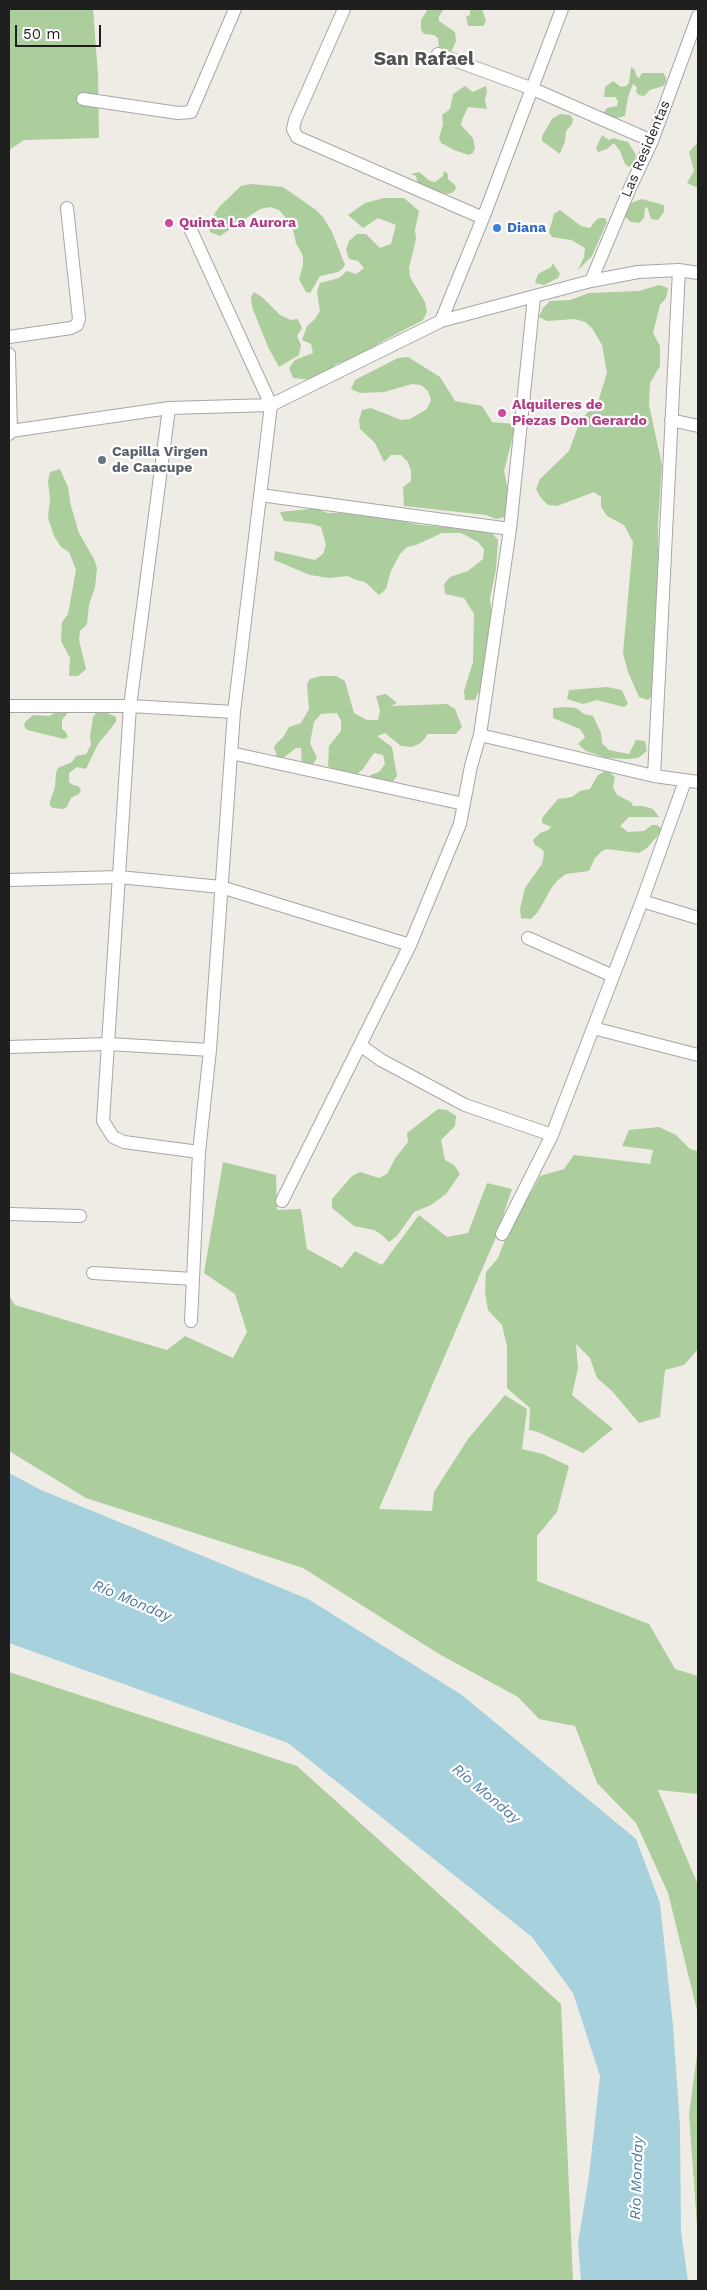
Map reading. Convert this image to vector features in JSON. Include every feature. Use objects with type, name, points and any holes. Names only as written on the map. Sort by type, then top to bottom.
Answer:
[{"type":"street","points":[[83,99],[178,113],[191,112],[235,9]]},
{"type":"street","points":[[344,9],[296,120],[293,129],[296,137],[483,218]]},
{"type":"street","points":[[441,321],[483,218],[562,9]]},
{"type":"street","name":"Las Residentas","points":[[591,282],[630,188],[652,141],[698,16]]},
{"type":"street","points":[[438,54],[533,89],[652,141]]},
{"type":"street","points":[[9,337],[71,328],[77,324],[67,208]]},
{"type":"street","points":[[189,226],[271,405],[234,712],[210,1050],[199,1152],[191,1320]]},
{"type":"street","points":[[654,776],[679,270]]},
{"type":"street","points":[[9,354],[10,433],[169,408],[271,405],[441,321],[591,282],[638,272],[679,270],[698,273]]},
{"type":"street","points":[[282,1201],[410,945],[460,824],[480,735],[510,529],[534,297]]},
{"type":"street","points":[[169,408],[130,706],[103,1121],[113,1137],[124,1142],[199,1152]]},
{"type":"street","points":[[671,420],[698,426]]},
{"type":"street","points":[[260,496],[510,529]]},
{"type":"street","points":[[9,706],[130,706],[234,712]]},
{"type":"street","points":[[480,735],[654,776],[692,782],[642,901],[552,1135],[502,1234]]},
{"type":"street","points":[[231,752],[464,804]]},
{"type":"street","points":[[9,880],[119,877],[221,887],[410,945]]},
{"type":"street","points":[[642,901],[698,918]]},
{"type":"street","points":[[528,938],[613,976]]},
{"type":"street","points":[[593,1028],[698,1055]]},
{"type":"street","points":[[9,1047],[108,1044],[210,1050]]},
{"type":"street","points":[[360,1045],[382,1060],[465,1105],[552,1135]]},
{"type":"street","points":[[9,1214],[80,1216]]},
{"type":"street","points":[[93,1273],[193,1279]]},
{"type":"green space","points":[[9,9],[93,9],[98,75],[99,138],[24,140],[9,150]]},
{"type":"green space","points":[[428,9],[444,9],[439,16],[439,21],[455,32],[456,41],[452,50],[448,52],[439,48],[438,38],[434,35],[424,34],[421,30],[421,20]]},
{"type":"green space","points":[[470,9],[482,9],[486,21],[483,26],[468,26],[466,17],[470,15]]},
{"type":"green space","points":[[631,67],[639,78],[642,73],[663,73],[666,77],[666,82],[663,86],[650,90],[644,96],[636,92],[637,87],[633,84],[628,97],[625,116],[616,118],[606,116],[604,112],[607,108],[617,106],[618,101],[615,97],[604,97],[605,87],[613,81],[621,87],[626,86],[629,83]]},
{"type":"green space","points":[[465,86],[473,92],[486,86],[487,91],[485,100],[487,109],[468,107],[462,120],[461,125],[473,138],[475,148],[473,153],[469,155],[441,143],[439,138],[443,124],[442,115],[450,109],[453,94]]},
{"type":"green space","points":[[560,114],[570,115],[573,119],[572,124],[566,131],[565,141],[560,154],[542,141],[542,136],[552,119]]},
{"type":"green space","points":[[602,135],[609,140],[613,138],[628,142],[636,155],[634,165],[629,167],[625,164],[620,151],[614,143],[607,149],[598,152],[596,148]]},
{"type":"green space","points":[[698,142],[698,186],[696,187],[687,183],[694,171],[689,152]]},
{"type":"green space","points":[[444,171],[448,174],[448,179],[455,185],[456,189],[452,193],[447,194],[418,186],[416,176],[411,174],[419,172],[430,181],[435,182],[443,176]]},
{"type":"green space","points":[[251,184],[283,187],[316,210],[323,217],[332,232],[345,265],[342,269],[338,272],[320,276],[310,293],[306,292],[299,279],[303,265],[303,256],[296,243],[292,225],[279,210],[270,207],[260,209],[220,236],[210,232],[208,223],[220,206],[241,186]]},
{"type":"green space","points":[[384,198],[404,198],[419,211],[415,230],[416,239],[409,268],[410,277],[425,302],[427,312],[423,320],[379,343],[365,355],[336,364],[322,377],[312,380],[293,378],[289,368],[295,360],[313,353],[311,344],[302,340],[307,326],[320,311],[317,292],[320,283],[339,278],[347,271],[356,274],[364,268],[358,261],[349,259],[346,250],[349,241],[357,234],[366,234],[380,248],[391,244],[396,225],[378,218],[363,228],[348,215],[365,203]]},
{"type":"green space","points":[[642,199],[664,205],[664,212],[658,220],[651,219],[647,207],[644,218],[639,223],[631,222],[623,215],[625,208],[633,202]]},
{"type":"green space","points":[[560,210],[581,226],[590,228],[600,218],[605,218],[607,222],[592,256],[578,270],[584,257],[585,248],[571,240],[552,237],[549,232],[554,214]]},
{"type":"green space","points":[[553,263],[560,274],[558,278],[544,285],[535,283],[538,274],[551,267]]},
{"type":"green space","points":[[659,285],[668,288],[666,298],[660,305],[653,333],[660,346],[660,366],[650,383],[649,405],[662,465],[658,524],[658,678],[654,693],[648,700],[639,697],[628,672],[623,653],[633,542],[624,525],[607,516],[601,507],[601,497],[594,492],[557,506],[548,505],[536,489],[540,479],[569,451],[580,421],[599,399],[607,373],[602,345],[592,328],[585,322],[575,319],[547,321],[539,317],[543,308],[550,301],[570,300],[589,293],[639,291]]},
{"type":"green space","points":[[254,292],[262,297],[280,315],[291,320],[298,319],[302,328],[297,336],[301,345],[299,355],[279,367],[268,347],[252,307],[251,297]]},
{"type":"green space","points":[[408,357],[440,377],[455,401],[482,406],[492,422],[516,424],[504,471],[508,489],[506,517],[496,519],[486,515],[404,506],[403,487],[411,481],[411,471],[408,462],[401,455],[391,455],[384,462],[375,443],[360,429],[359,420],[362,410],[371,408],[401,420],[410,419],[427,409],[431,400],[428,391],[421,385],[412,384],[384,392],[360,393],[351,389],[355,380],[398,358]]},
{"type":"green space","points":[[60,469],[68,487],[71,506],[79,533],[97,568],[87,624],[80,631],[79,640],[86,669],[78,676],[69,676],[70,658],[61,641],[62,622],[68,614],[76,570],[69,552],[61,547],[54,536],[48,518],[50,499],[48,481],[50,472]]},
{"type":"green space","points":[[318,509],[327,513],[391,519],[421,525],[481,530],[491,532],[498,540],[496,569],[490,599],[494,636],[483,683],[475,700],[465,700],[464,691],[473,662],[474,614],[464,598],[445,594],[444,584],[450,577],[468,571],[483,559],[484,549],[478,542],[461,533],[442,533],[407,547],[400,554],[391,571],[386,589],[379,595],[365,582],[348,576],[329,578],[310,575],[274,560],[275,551],[315,560],[323,554],[326,545],[321,527],[312,524],[284,521],[280,512]]},
{"type":"green space","points":[[321,676],[336,676],[345,681],[354,713],[367,720],[378,720],[380,710],[376,696],[386,694],[397,703],[390,706],[447,704],[455,709],[462,727],[456,734],[428,734],[421,743],[412,747],[401,746],[385,733],[377,736],[392,747],[397,776],[391,784],[371,784],[370,775],[379,772],[385,764],[383,755],[374,753],[363,769],[356,775],[335,773],[328,766],[329,746],[341,731],[341,721],[337,713],[321,714],[314,722],[310,743],[317,758],[311,767],[302,764],[301,748],[296,748],[282,759],[277,757],[274,747],[289,727],[301,723],[309,709],[307,684],[310,679]]},
{"type":"green space","points":[[607,687],[622,690],[628,704],[624,707],[597,700],[583,704],[567,699],[569,690]]},
{"type":"green space","points":[[553,708],[576,708],[584,714],[593,716],[601,733],[602,743],[609,750],[629,754],[636,740],[645,741],[647,751],[638,758],[628,759],[607,758],[586,751],[578,744],[585,737],[580,729],[553,718]]},
{"type":"green space","points":[[99,709],[116,717],[116,722],[98,744],[86,769],[77,767],[69,773],[69,782],[78,786],[81,790],[79,794],[71,798],[67,807],[63,809],[53,808],[50,806],[50,801],[55,787],[58,768],[72,762],[76,756],[86,754],[91,745],[90,736],[93,717]]},
{"type":"green space","points":[[69,711],[62,720],[62,729],[68,737],[64,739],[27,730],[24,726],[25,722],[33,715],[49,716],[57,712]]},
{"type":"green space","points":[[607,770],[615,777],[613,787],[617,795],[631,802],[633,806],[653,809],[659,817],[629,817],[620,826],[628,832],[644,831],[652,825],[657,825],[661,828],[660,833],[647,848],[639,853],[606,849],[602,851],[595,858],[589,871],[566,874],[558,880],[538,912],[531,919],[521,918],[520,909],[525,888],[542,864],[544,854],[543,850],[535,845],[533,840],[540,833],[551,827],[542,823],[542,818],[558,799],[572,797],[580,791],[590,789],[598,775]]},
{"type":"green space","points":[[438,1109],[447,1110],[456,1116],[455,1126],[441,1140],[445,1160],[454,1165],[460,1174],[446,1194],[431,1205],[414,1212],[397,1236],[389,1242],[374,1230],[354,1226],[332,1208],[332,1199],[352,1176],[360,1172],[379,1178],[387,1174],[396,1157],[408,1142],[407,1133]]},
{"type":"green space","points":[[659,1127],[676,1135],[690,1149],[698,1151],[698,1349],[684,1365],[665,1370],[660,1417],[639,1423],[612,1391],[597,1378],[590,1358],[576,1344],[578,1368],[572,1395],[613,1429],[583,1453],[538,1432],[529,1430],[530,1408],[507,1388],[507,1346],[502,1325],[488,1310],[485,1292],[486,1272],[498,1258],[522,1197],[532,1191],[540,1176],[564,1169],[574,1155],[650,1164],[653,1150],[622,1146],[629,1130]]},
{"type":"green space","points":[[223,1162],[276,1175],[277,1210],[301,1209],[307,1249],[342,1268],[355,1251],[382,1265],[419,1215],[447,1237],[468,1233],[487,1183],[512,1189],[496,1237],[379,1509],[432,1511],[434,1492],[468,1439],[505,1395],[527,1409],[522,1449],[543,1454],[569,1466],[557,1512],[537,1536],[537,1581],[649,1624],[675,1669],[698,1676],[698,1794],[658,1790],[698,1885],[698,2014],[668,1893],[636,1823],[597,1783],[575,1726],[539,1719],[518,1697],[439,1654],[303,1568],[86,1498],[9,1451],[9,1296],[15,1305],[167,1350],[185,1336],[233,1358],[247,1332],[235,1294],[204,1273]]},
{"type":"green space","points":[[9,1672],[297,1766],[561,2004],[573,2281],[9,2281]]},
{"type":"green space","points":[[698,2048],[698,2239],[689,2114]]},
{"type":"water","name":"Río Monday","points":[[9,1473],[41,1490],[308,1599],[462,1695],[636,1839],[660,1903],[673,2026],[680,2127],[681,2231],[688,2281],[581,2281],[578,2243],[589,2176],[600,2076],[573,1993],[532,1937],[288,1743],[9,1643]]},
{"type":"place","name":"Quinta La Aurora","points":[[169,223]]},
{"type":"place","name":"Diana","points":[[497,228]]},
{"type":"place","name":"Alquileres de Piezas Don Gerardo","points":[[502,413]]},
{"type":"place","name":"Capilla Virgen de Caacupe","points":[[102,460]]},
{"type":"district","name":"San Rafael","points":[[424,59]]}]
